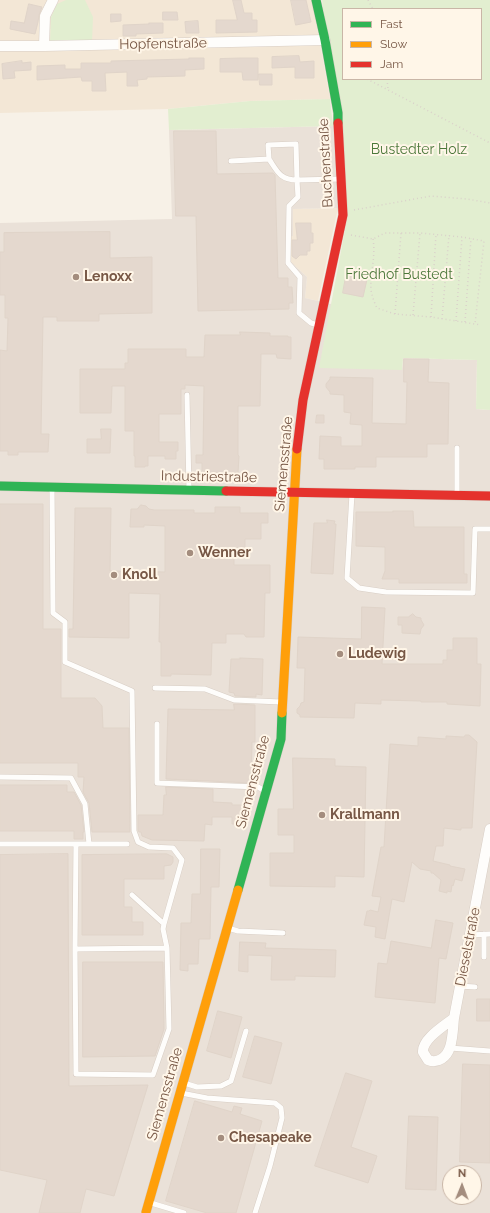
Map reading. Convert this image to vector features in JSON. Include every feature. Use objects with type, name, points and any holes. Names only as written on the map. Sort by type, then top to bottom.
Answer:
[{"type":"street","points":[[44,46],[44,16],[53,0]]},
{"type":"street","name":"Buchenstraße","points":[[316,0],[326,40],[338,113],[343,212],[319,325]]},
{"type":"street","name":"Hopfenstraße","points":[[0,46],[326,40]]},
{"type":"street","name":"Siemensstraße","points":[[146,1212],[281,739],[297,450],[303,400],[319,325]]},
{"type":"street","name":"Industriestraße","points":[[0,486],[490,496]]},
{"type":"street","name":"Dieselstraße","points":[[450,1048],[454,1018],[490,830]]},
{"type":"street","points":[[450,1048],[443,1059],[436,1062],[432,1062],[426,1058],[423,1050],[425,1043],[454,1018]]},
{"type":"lane","points":[[319,325],[311,323],[299,313],[300,277],[288,263],[289,206],[298,197],[297,180],[296,144],[268,144],[269,158],[278,174],[290,180],[297,180],[342,179]]},
{"type":"lane","points":[[231,161],[269,158]]},
{"type":"lane","points":[[187,395],[189,490]]},
{"type":"lane","points":[[457,448],[457,496]]},
{"type":"lane","points":[[52,487],[53,613],[65,622],[66,662],[132,692],[134,831],[138,842],[149,847],[173,848],[182,860],[162,929],[167,948],[169,1029],[153,1075],[76,1074],[76,844]]},
{"type":"lane","points":[[352,494],[347,578],[359,588],[386,592],[473,593],[475,529],[490,529]]},
{"type":"lane","points":[[155,688],[205,689],[234,700],[282,702]]},
{"type":"lane","points":[[157,724],[157,783],[258,788],[265,792]]},
{"type":"lane","points":[[0,777],[71,778],[85,804],[89,844]]},
{"type":"lane","points":[[0,844],[127,844]]},
{"type":"lane","points":[[132,895],[164,924]]},
{"type":"lane","points":[[227,928],[238,931],[283,933]]},
{"type":"lane","points":[[470,934],[487,934],[484,957]]},
{"type":"lane","points":[[75,949],[167,948]]},
{"type":"lane","points":[[460,986],[476,987]]},
{"type":"lane","points":[[183,1082],[197,1087],[221,1086],[231,1081],[246,1031]]},
{"type":"lane","points":[[450,1048],[490,1052]]},
{"type":"lane","points":[[180,1093],[207,1098],[275,1103],[281,1108],[282,1118],[270,1166],[255,1213]]},
{"type":"lane","points":[[149,1202],[184,1213]]},
{"type":"path","points":[[369,80],[490,143]]},
{"type":"path","points":[[387,80],[388,90]]},
{"type":"path","points":[[343,212],[431,196],[490,203]]},
{"type":"path","points":[[339,232],[372,239],[385,234],[420,233],[449,235],[484,241],[475,324]]},
{"type":"path","points":[[395,314],[401,233]]},
{"type":"path","points":[[413,315],[420,233]]},
{"type":"path","points":[[431,317],[436,234]]},
{"type":"path","points":[[442,319],[449,235]]},
{"type":"path","points":[[456,321],[462,237]]},
{"type":"path","points":[[465,322],[471,238]]},
{"type":"path","points":[[372,239],[374,248],[371,289],[377,308],[395,314],[431,317],[481,325]]},
{"type":"shaded area","points":[[0,0],[312,0],[330,99],[250,101],[168,109],[0,113]]},
{"type":"shaded area","points":[[333,126],[338,208],[293,209],[291,262],[307,277],[305,298],[331,304],[402,370],[403,358],[477,360],[476,409],[490,410],[490,1213],[0,1213],[0,223],[172,219],[169,130]]},
{"type":"shaded area","points":[[338,208],[318,301],[305,298],[307,277],[291,262],[293,209]]},
{"type":"green space","points":[[66,0],[85,0],[93,17],[92,42],[50,43],[51,17],[57,4]]},
{"type":"green space","points":[[322,0],[490,0],[490,410],[476,409],[477,360],[403,358],[402,370],[319,368],[348,214]]},
{"type":"green space","points":[[330,99],[333,126],[169,130],[168,109],[250,101]]},
{"type":"building","points":[[233,0],[241,0],[244,13],[252,13],[252,20],[257,20],[257,32],[216,33],[216,20],[237,20]]},
{"type":"building","points":[[291,0],[306,0],[311,22],[296,25]]},
{"type":"building","points":[[29,4],[42,7],[35,34],[10,29],[11,21],[24,23]]},
{"type":"building","points":[[163,12],[177,12],[178,20],[163,20]]},
{"type":"building","points":[[111,14],[121,14],[121,21],[111,22]]},
{"type":"building","points":[[198,21],[199,33],[186,33],[185,22]]},
{"type":"building","points":[[163,23],[163,33],[123,36],[123,25]]},
{"type":"building","points":[[299,56],[300,62],[314,61],[314,78],[295,78],[295,67],[272,68],[272,57]]},
{"type":"building","points":[[204,58],[204,69],[185,70],[185,76],[147,77],[147,79],[137,80],[138,86],[127,86],[127,72],[105,73],[106,91],[92,91],[92,81],[82,81],[81,77],[37,80],[37,66],[65,65],[65,69],[81,69],[81,63],[111,63],[111,61]]},
{"type":"building","points":[[258,58],[258,80],[243,80],[242,72],[220,72],[220,59]]},
{"type":"building","points":[[22,61],[22,63],[31,62],[31,70],[14,71],[15,78],[3,79],[2,64]]},
{"type":"building","points":[[259,74],[272,74],[272,85],[260,85]]},
{"type":"building","points":[[174,131],[216,131],[217,174],[273,173],[275,175],[278,278],[288,278],[288,287],[292,287],[293,303],[289,303],[289,309],[198,311],[196,216],[176,216]]},
{"type":"building","points":[[296,223],[311,223],[313,243],[310,243],[310,251],[307,251],[307,255],[300,255],[296,259],[292,256],[292,240],[297,240]]},
{"type":"building","name":"Lenoxx","points":[[110,232],[110,258],[152,257],[152,313],[99,314],[99,321],[57,321],[57,317],[43,317],[41,434],[49,434],[48,452],[18,452],[18,455],[8,455],[8,451],[0,451],[0,350],[7,351],[8,318],[5,318],[5,295],[0,295],[0,252],[4,252],[4,233]]},
{"type":"building","points":[[347,271],[368,275],[363,297],[343,293]]},
{"type":"building","points":[[240,332],[270,333],[270,336],[291,337],[291,359],[277,358],[276,354],[261,354],[260,406],[238,406],[238,473],[202,472],[202,463],[196,463],[196,455],[203,455],[204,386],[185,385],[185,389],[181,389],[181,414],[159,414],[159,442],[178,442],[176,459],[165,459],[165,456],[148,456],[148,466],[145,467],[135,467],[134,431],[125,431],[125,386],[112,386],[111,413],[80,413],[80,369],[125,369],[125,363],[128,363],[128,349],[186,349],[186,357],[204,357],[205,335],[240,335]]},
{"type":"building","points":[[404,359],[429,359],[428,382],[449,383],[448,444],[427,444],[427,457],[376,457],[376,467],[324,469],[324,459],[319,459],[320,436],[341,437],[341,446],[362,446],[362,425],[350,424],[351,413],[344,412],[344,395],[330,394],[326,384],[330,377],[373,378],[372,423],[406,424],[407,382],[404,382]]},
{"type":"building","points":[[317,415],[324,415],[324,423],[316,423]]},
{"type":"building","points":[[101,429],[111,429],[110,453],[87,453],[87,439],[101,439]]},
{"type":"building","points":[[0,504],[43,504],[43,629],[61,629],[61,698],[95,698],[102,706],[103,728],[129,728],[130,832],[92,832],[89,803],[83,792],[84,777],[78,777],[78,763],[0,763]]},
{"type":"building","points":[[141,505],[154,510],[194,510],[194,513],[215,513],[215,507],[240,507],[240,513],[268,513],[268,523],[261,523],[261,539],[245,539],[245,547],[234,548],[234,565],[270,565],[270,593],[265,593],[264,637],[246,637],[244,634],[226,634],[226,643],[212,643],[211,675],[171,674],[171,676],[161,676],[161,642],[159,642],[160,594],[129,593],[129,638],[69,637],[69,629],[73,629],[75,508],[111,508],[110,571],[165,572],[165,526],[144,525],[144,527],[130,527],[131,509],[137,509]]},
{"type":"building","points":[[413,511],[414,527],[464,527],[464,574],[467,574],[467,583],[399,583],[399,579],[382,579],[385,571],[385,547],[356,546],[356,512]]},
{"type":"building","points":[[327,520],[335,521],[334,524],[336,524],[333,574],[311,573],[314,523],[327,523]]},
{"type":"building","points":[[362,607],[385,608],[382,664],[443,664],[443,660],[447,660],[447,650],[453,650],[453,638],[477,638],[477,664],[481,664],[480,706],[447,704],[447,702],[381,700],[381,704],[355,703],[354,718],[300,717],[297,713],[297,709],[301,703],[304,702],[305,668],[297,668],[298,637],[361,639]]},
{"type":"building","points":[[413,614],[416,617],[421,618],[424,625],[420,634],[402,633],[402,625],[398,625],[398,617],[408,617]]},
{"type":"building","points":[[231,659],[263,659],[262,695],[256,694],[256,697],[235,696],[234,693],[229,692]]},
{"type":"building","points":[[234,704],[255,705],[255,742],[252,742],[251,783],[166,779],[168,709],[234,710]]},
{"type":"building","points":[[469,735],[477,742],[472,828],[461,828],[461,830],[444,828],[443,846],[436,846],[433,861],[465,869],[462,881],[455,879],[451,892],[447,891],[447,893],[439,891],[441,880],[431,873],[431,871],[420,869],[412,862],[404,902],[392,899],[385,939],[375,937],[376,927],[364,925],[367,911],[370,910],[378,912],[381,897],[372,896],[381,847],[384,847],[390,744],[418,746],[418,737],[446,739],[446,736],[463,737]]},
{"type":"building","name":"Krallmann","points":[[293,758],[335,759],[335,766],[366,767],[364,877],[335,876],[335,887],[270,886],[270,853],[294,853],[294,835],[278,835],[278,809],[293,809]]},
{"type":"building","points":[[0,785],[67,785],[67,792],[74,792],[81,805],[84,832],[83,839],[74,839],[74,831],[0,831]]},
{"type":"building","points":[[166,787],[213,789],[213,802],[242,805],[240,824],[232,824],[232,817],[212,817],[212,825],[205,824],[204,841],[152,840],[142,836],[141,832],[138,830],[138,815],[163,815]]},
{"type":"building","points":[[201,849],[220,849],[219,887],[211,887],[210,939],[199,939],[198,964],[188,964],[188,971],[180,970],[181,923],[191,923],[192,894],[200,894]]},
{"type":"building","points":[[68,854],[69,1086],[148,1085],[114,1196],[86,1189],[80,1213],[39,1213],[47,1180],[0,1170],[0,855]]},
{"type":"building","points":[[167,854],[173,857],[173,862],[171,865],[164,866],[164,879],[124,879],[124,907],[132,907],[132,922],[143,922],[143,935],[82,935],[82,855]]},
{"type":"building","points":[[436,920],[453,923],[446,959],[439,958],[435,1003],[375,997],[378,963],[387,964],[391,941],[431,948]]},
{"type":"building","points":[[240,942],[266,943],[265,948],[336,950],[335,977],[295,976],[295,980],[271,980],[272,956],[248,955],[248,972],[239,971]]},
{"type":"building","points":[[83,962],[163,962],[164,1029],[155,1056],[83,1057]]},
{"type":"building","points":[[477,999],[490,999],[490,1021],[477,1021]]},
{"type":"building","points":[[218,1011],[242,1017],[231,1058],[207,1051]]},
{"type":"building","points":[[255,1036],[282,1043],[271,1084],[243,1077]]},
{"type":"building","points":[[463,1064],[490,1065],[490,1163],[460,1162]]},
{"type":"building","points":[[346,1073],[372,1081],[351,1147],[377,1156],[368,1183],[315,1166]]},
{"type":"building","points":[[195,1101],[232,1112],[234,1106],[242,1108],[240,1114],[262,1121],[236,1213],[207,1213],[166,1201]]},
{"type":"building","points":[[409,1116],[438,1117],[436,1190],[406,1189]]},
{"type":"traffic: fast","points":[[316,0],[325,40],[338,113],[338,123]]},
{"type":"traffic: fast","points":[[0,486],[226,491]]},
{"type":"traffic: fast","points":[[238,890],[281,739],[282,713]]},
{"type":"traffic: slow","points":[[282,713],[297,449]]},
{"type":"traffic: slow","points":[[146,1212],[238,890]]},
{"type":"traffic: jam","points":[[297,449],[303,400],[343,215],[338,123]]},
{"type":"traffic: jam","points":[[226,491],[490,496]]},
{"type":"place","name":"Lenoxx","points":[[76,277]]},
{"type":"place","name":"Wenner","points":[[190,553]]},
{"type":"place","name":"Knoll","points":[[114,575]]},
{"type":"place","name":"Ludewig","points":[[340,654]]},
{"type":"place","name":"Krallmann","points":[[322,815]]},
{"type":"place","name":"Chesapeake","points":[[221,1138]]},
{"type":"park label","name":"Bustedter Holz","points":[[419,150]]},
{"type":"park label","name":"Friedhof Bustedt","points":[[399,275]]}]
